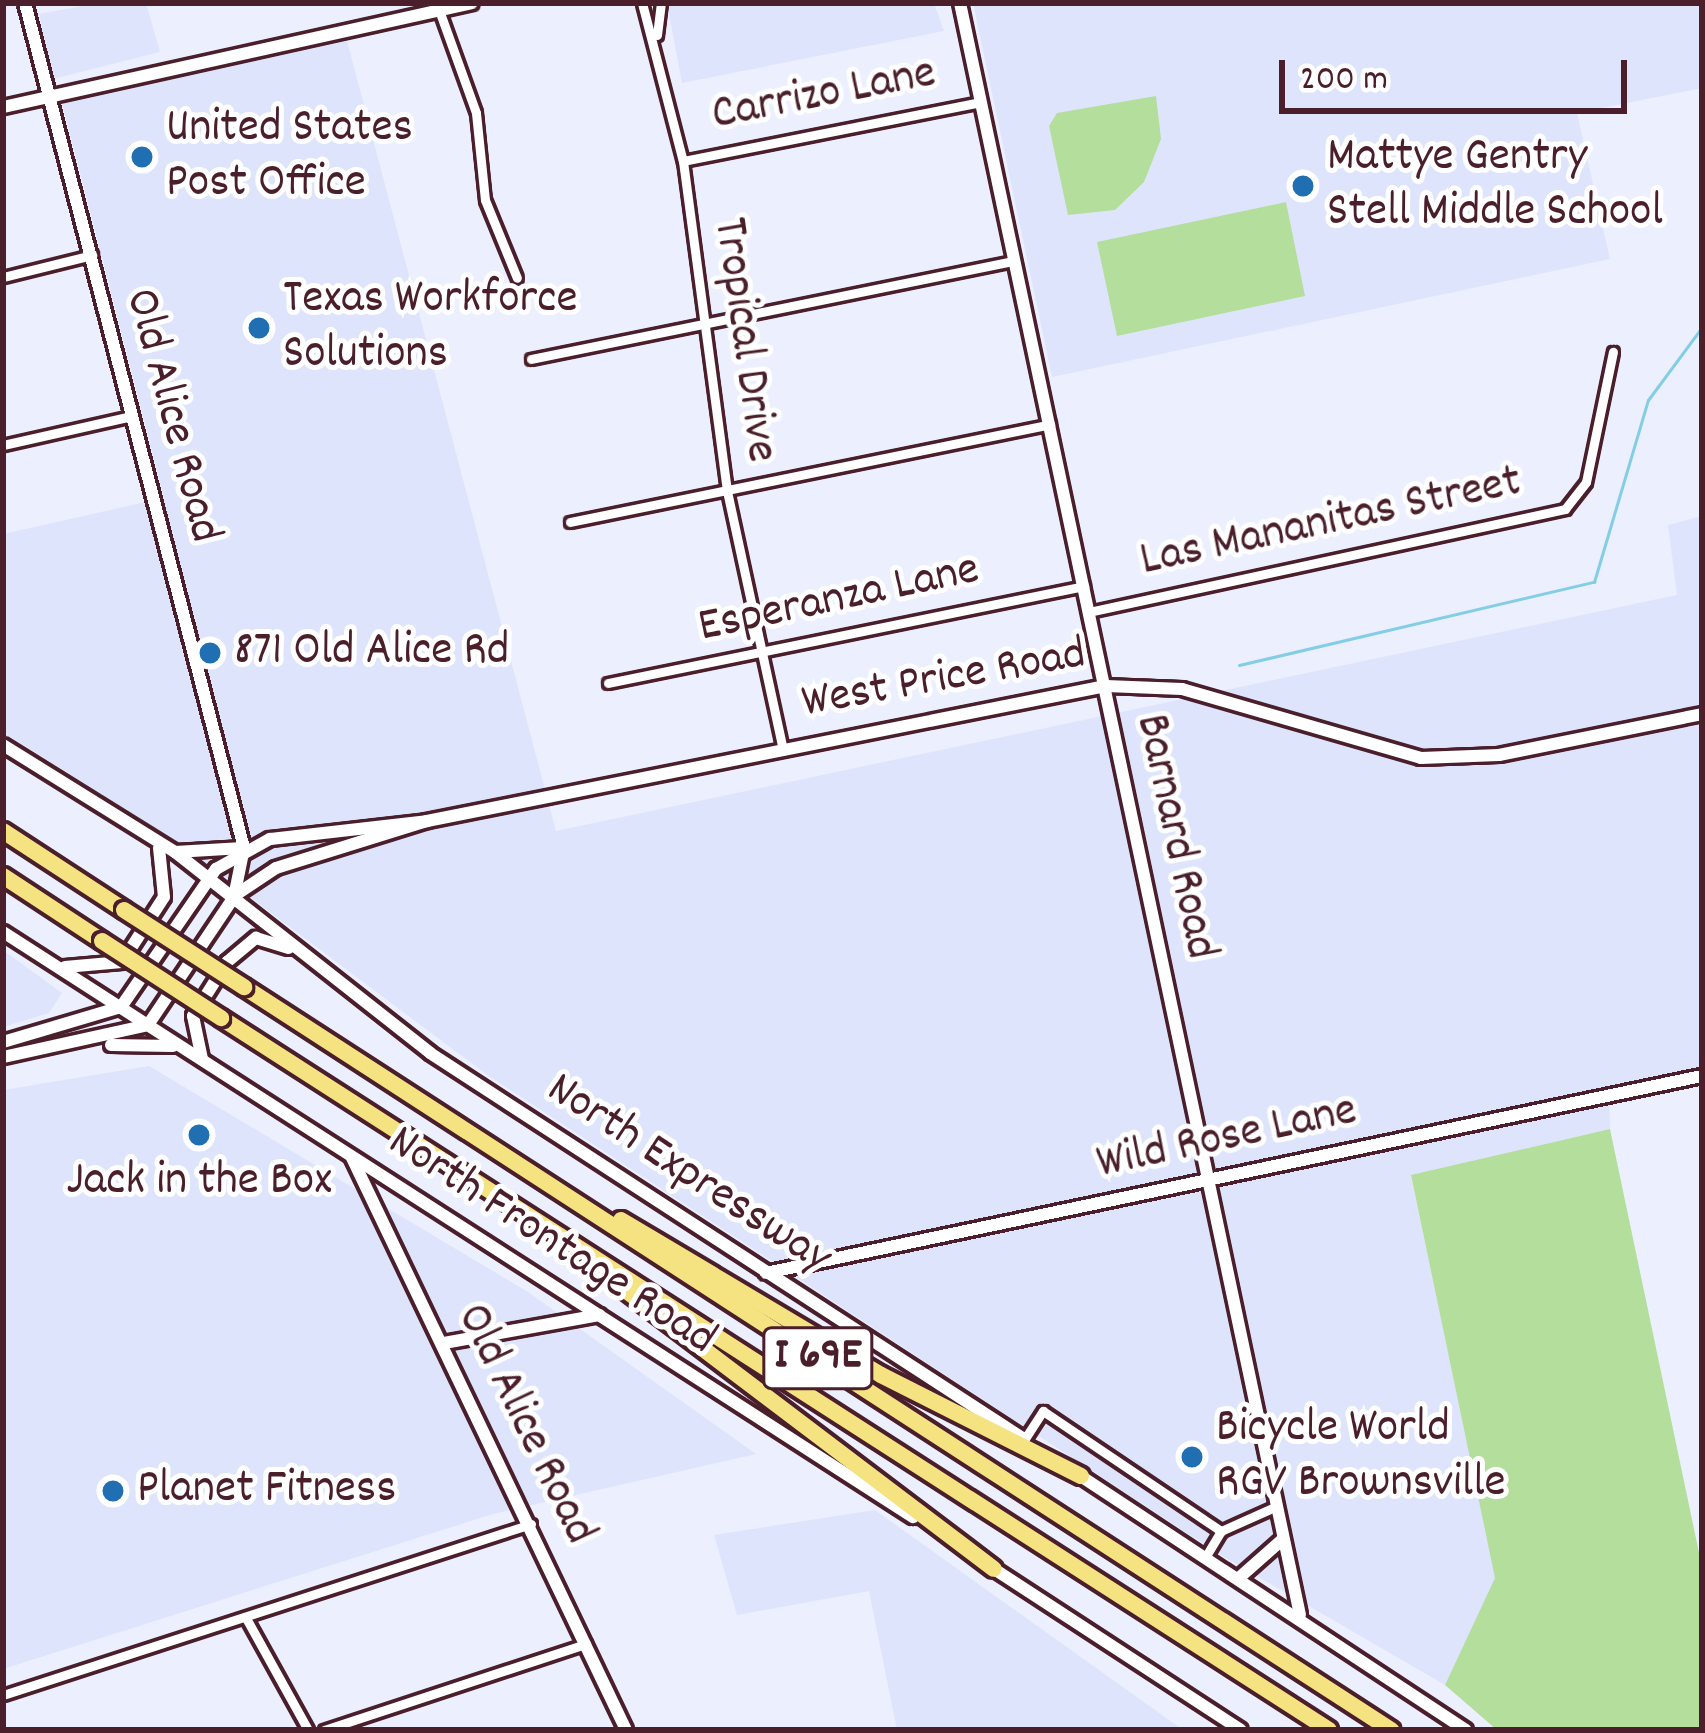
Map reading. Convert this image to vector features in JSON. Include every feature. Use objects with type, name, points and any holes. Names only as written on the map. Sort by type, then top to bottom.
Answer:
[{"type":"highway","name":"North Expressway","points":[[3,831],[1391,1730]]},
{"type":"highway","name":"I 69E","points":[[3,876],[1329,1730]]},
{"type":"highway","points":[[562,1192],[1082,1476]]},
{"type":"highway","points":[[531,1213],[994,1569]]},
{"type":"main road","name":"Old Alice Road","points":[[26,3],[244,848]]},
{"type":"main road","points":[[3,107],[472,3]]},
{"type":"main road","name":"Barnard Road","points":[[960,3],[1300,1616]]},
{"type":"main road","name":"West Price Road","points":[[175,852],[244,848],[427,821],[782,745],[1106,686],[1182,689],[1368,751],[1434,758],[1702,714]]},
{"type":"main road","name":"North Expressway","points":[[3,745],[160,848],[175,852],[430,1053],[1300,1616],[1466,1730]]},
{"type":"main road","points":[[80,1048],[148,1024],[234,897],[276,868],[427,821]]},
{"type":"main road","points":[[52,964],[89,972],[122,962],[164,897],[160,848]]},
{"type":"main road","points":[[3,1042],[121,1006],[210,879],[244,848]]},
{"type":"main road","points":[[234,897],[244,848]]},
{"type":"main road","name":"North Frontage Road","points":[[3,932],[1241,1730]]},
{"type":"main road","points":[[202,1059],[193,1016],[242,944],[265,939],[302,952]]},
{"type":"main road","points":[[3,1057],[80,1048],[181,1047]]},
{"type":"main road","name":"Wild Rose Lane","points":[[766,1273],[1702,1076]]},
{"type":"main road","name":"Old Alice Road","points":[[350,1155],[532,1524],[626,1730]]},
{"type":"main road","points":[[444,1343],[599,1315]]},
{"type":"main road","points":[[1240,1577],[1284,1538]]},
{"type":"street","name":"Tropical Drive","points":[[642,3],[656,34],[682,161],[727,491],[782,745]]},
{"type":"street","name":"Tropical Drive","points":[[656,34],[661,3]]},
{"type":"street","points":[[440,10],[476,113],[484,200],[517,278]]},
{"type":"street","name":"Carrizo Lane","points":[[682,161],[980,102]]},
{"type":"street","points":[[3,278],[92,255]]},
{"type":"street","points":[[531,359],[1014,261]]},
{"type":"street","name":"Las Mananitas Street","points":[[1089,612],[1565,509],[1586,482],[1613,352]]},
{"type":"street","points":[[3,445],[132,416]]},
{"type":"street","points":[[570,522],[1049,424]]},
{"type":"street","name":"Esperanza Lane","points":[[608,683],[1084,586]]},
{"type":"street","points":[[1024,1439],[1043,1411],[1221,1531]]},
{"type":"street","points":[[1206,1556],[1221,1531],[1277,1506]]},
{"type":"street","points":[[3,1695],[532,1524]]},
{"type":"street","points":[[246,1618],[308,1730]]},
{"type":"street","points":[[324,1730],[586,1644]]},
{"type":"shaded area","points":[[99,3],[146,3],[160,52],[53,79],[39,14]]},
{"type":"shaded area","points":[[667,3],[934,3],[944,31],[682,83]]},
{"type":"shaded area","name":"Mattye Gentry Stell Middle School","points":[[973,3],[1702,3],[1702,88],[1577,113],[1610,259],[1052,377]]},
{"type":"shaded area","points":[[347,41],[556,831],[1677,595],[1668,525],[1702,516],[1702,1069],[1609,1089],[1610,1129],[1411,1176],[1496,1578],[1445,1685],[1219,1554],[486,1074],[172,839],[3,732],[3,534],[164,498],[62,103]]},
{"type":"shaded area","points":[[3,950],[62,993],[49,1013],[3,1027]]},
{"type":"shaded area","points":[[149,1066],[528,1292],[756,1454],[493,1514],[3,1669],[3,1090]]},
{"type":"shaded area","points":[[875,1510],[1183,1730],[897,1730],[869,1591],[737,1615],[714,1535]]},
{"type":"green space","points":[[1156,96],[1161,139],[1144,182],[1115,210],[1068,215],[1049,126],[1057,113]]},
{"type":"green space","points":[[1286,202],[1305,296],[1117,336],[1097,242]]},
{"type":"green space","points":[[1610,1129],[1702,1567],[1702,1730],[1497,1730],[1445,1685],[1495,1578],[1411,1175]]},
{"type":"waterway","points":[[1239,665],[1594,582],[1648,400],[1702,327]]},
{"type":"place","name":"United States Post Office","points":[[142,157]]},
{"type":"place","name":"Mattye Gentry Stell Middle School","points":[[1303,186]]},
{"type":"place","name":"Texas Workforce Solutions","points":[[259,328]]},
{"type":"place","name":"871 Old Alice Rd","points":[[210,653]]},
{"type":"place","name":"Jack in the Box","points":[[199,1135]]},
{"type":"place","name":"Bicycle World RGV Brownsville","points":[[1192,1457]]},
{"type":"place","name":"Planet Fitness","points":[[113,1491]]}]
